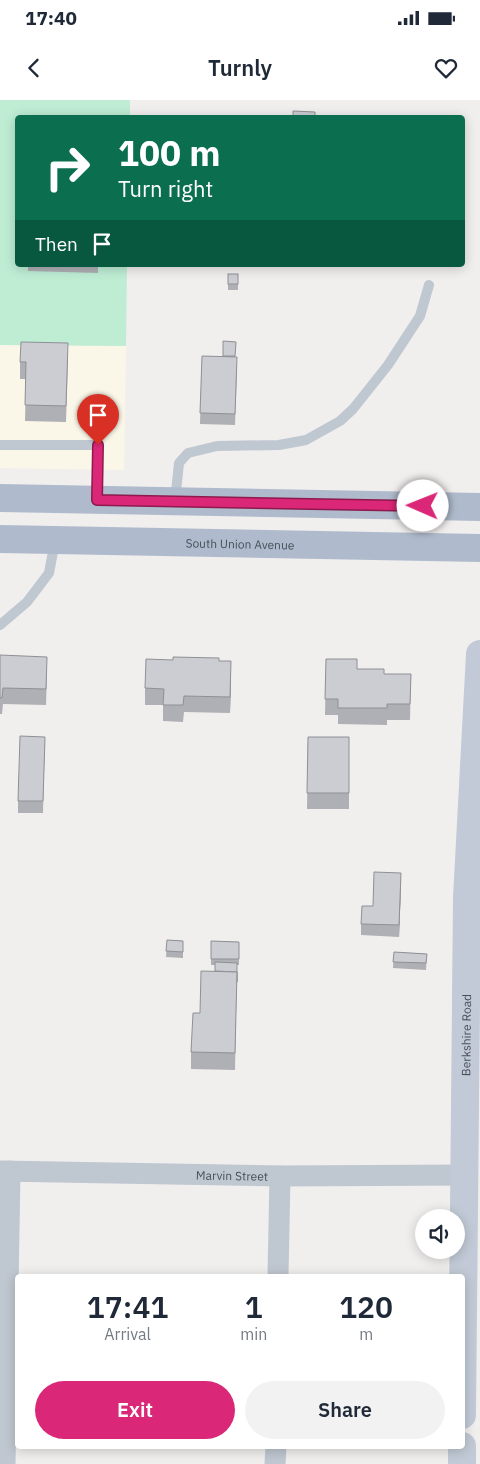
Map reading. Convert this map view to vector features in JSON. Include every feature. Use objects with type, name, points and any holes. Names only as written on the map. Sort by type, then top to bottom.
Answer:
[{"type":"main road","points":[[0,498],[480,507]]},
{"type":"main road","name":"South Union Avenue","points":[[0,538],[480,548]]},
{"type":"street","name":"Berkshire Road","points":[[464,1274],[470,980],[480,654]]},
{"type":"street","name":"Marvin Street","points":[[5,1171],[280,1176],[466,1175]]},
{"type":"street","points":[[5,1171],[5,1464]]},
{"type":"street","points":[[278,1274],[280,1176]]},
{"type":"street","points":[[275,1464],[276,1449]]},
{"type":"street","points":[[462,1449],[462,1464]]},
{"type":"lane","points":[[174,502],[179,462],[188,453],[216,446],[279,445],[306,440],[340,421],[354,408],[388,366],[420,316],[429,285]]},
{"type":"lane","points":[[0,445],[98,445],[97,500]]},
{"type":"lane","points":[[0,625],[27,602],[49,572],[55,540]]},
{"type":"shaded area","points":[[0,345],[126,346],[124,470],[0,468]]},
{"type":"green space","points":[[0,100],[130,100],[130,115],[15,115],[15,267],[127,267],[126,346],[0,345]]},
{"type":"building","points":[[293,111],[315,112],[315,115],[293,115]]},
{"type":"building","points":[[228,274],[238,274],[238,284],[228,284]]},
{"type":"building","points":[[223,341],[236,342],[235,356],[223,356]]},
{"type":"building","points":[[21,342],[68,343],[66,406],[25,405],[26,362],[20,362]]},
{"type":"building","points":[[202,356],[237,357],[235,414],[200,413]]},
{"type":"building","points":[[0,655],[47,657],[46,689],[3,688],[2,698],[0,698]]},
{"type":"building","points":[[173,657],[219,658],[219,661],[231,661],[230,697],[184,696],[183,705],[163,705],[164,689],[145,688],[146,659],[173,660]]},
{"type":"building","points":[[326,659],[357,659],[357,669],[384,669],[384,674],[411,674],[410,704],[387,704],[387,708],[338,708],[338,699],[325,699]]},
{"type":"building","points":[[20,736],[45,737],[43,801],[18,801]]},
{"type":"building","points":[[308,737],[349,737],[349,793],[307,793]]},
{"type":"building","points":[[374,872],[401,873],[399,925],[361,924],[362,906],[373,906]]},
{"type":"building","points":[[167,940],[183,941],[183,952],[166,951]]},
{"type":"building","points":[[211,941],[239,942],[239,959],[211,959]]},
{"type":"building","points":[[394,952],[427,954],[426,963],[393,962]]},
{"type":"building","points":[[215,962],[237,963],[237,972],[215,971]]},
{"type":"building","points":[[201,971],[237,972],[235,1053],[191,1052],[193,1013],[200,1013]]},
{"type":"route","points":[[98,445],[97,500],[423,506]]}]
